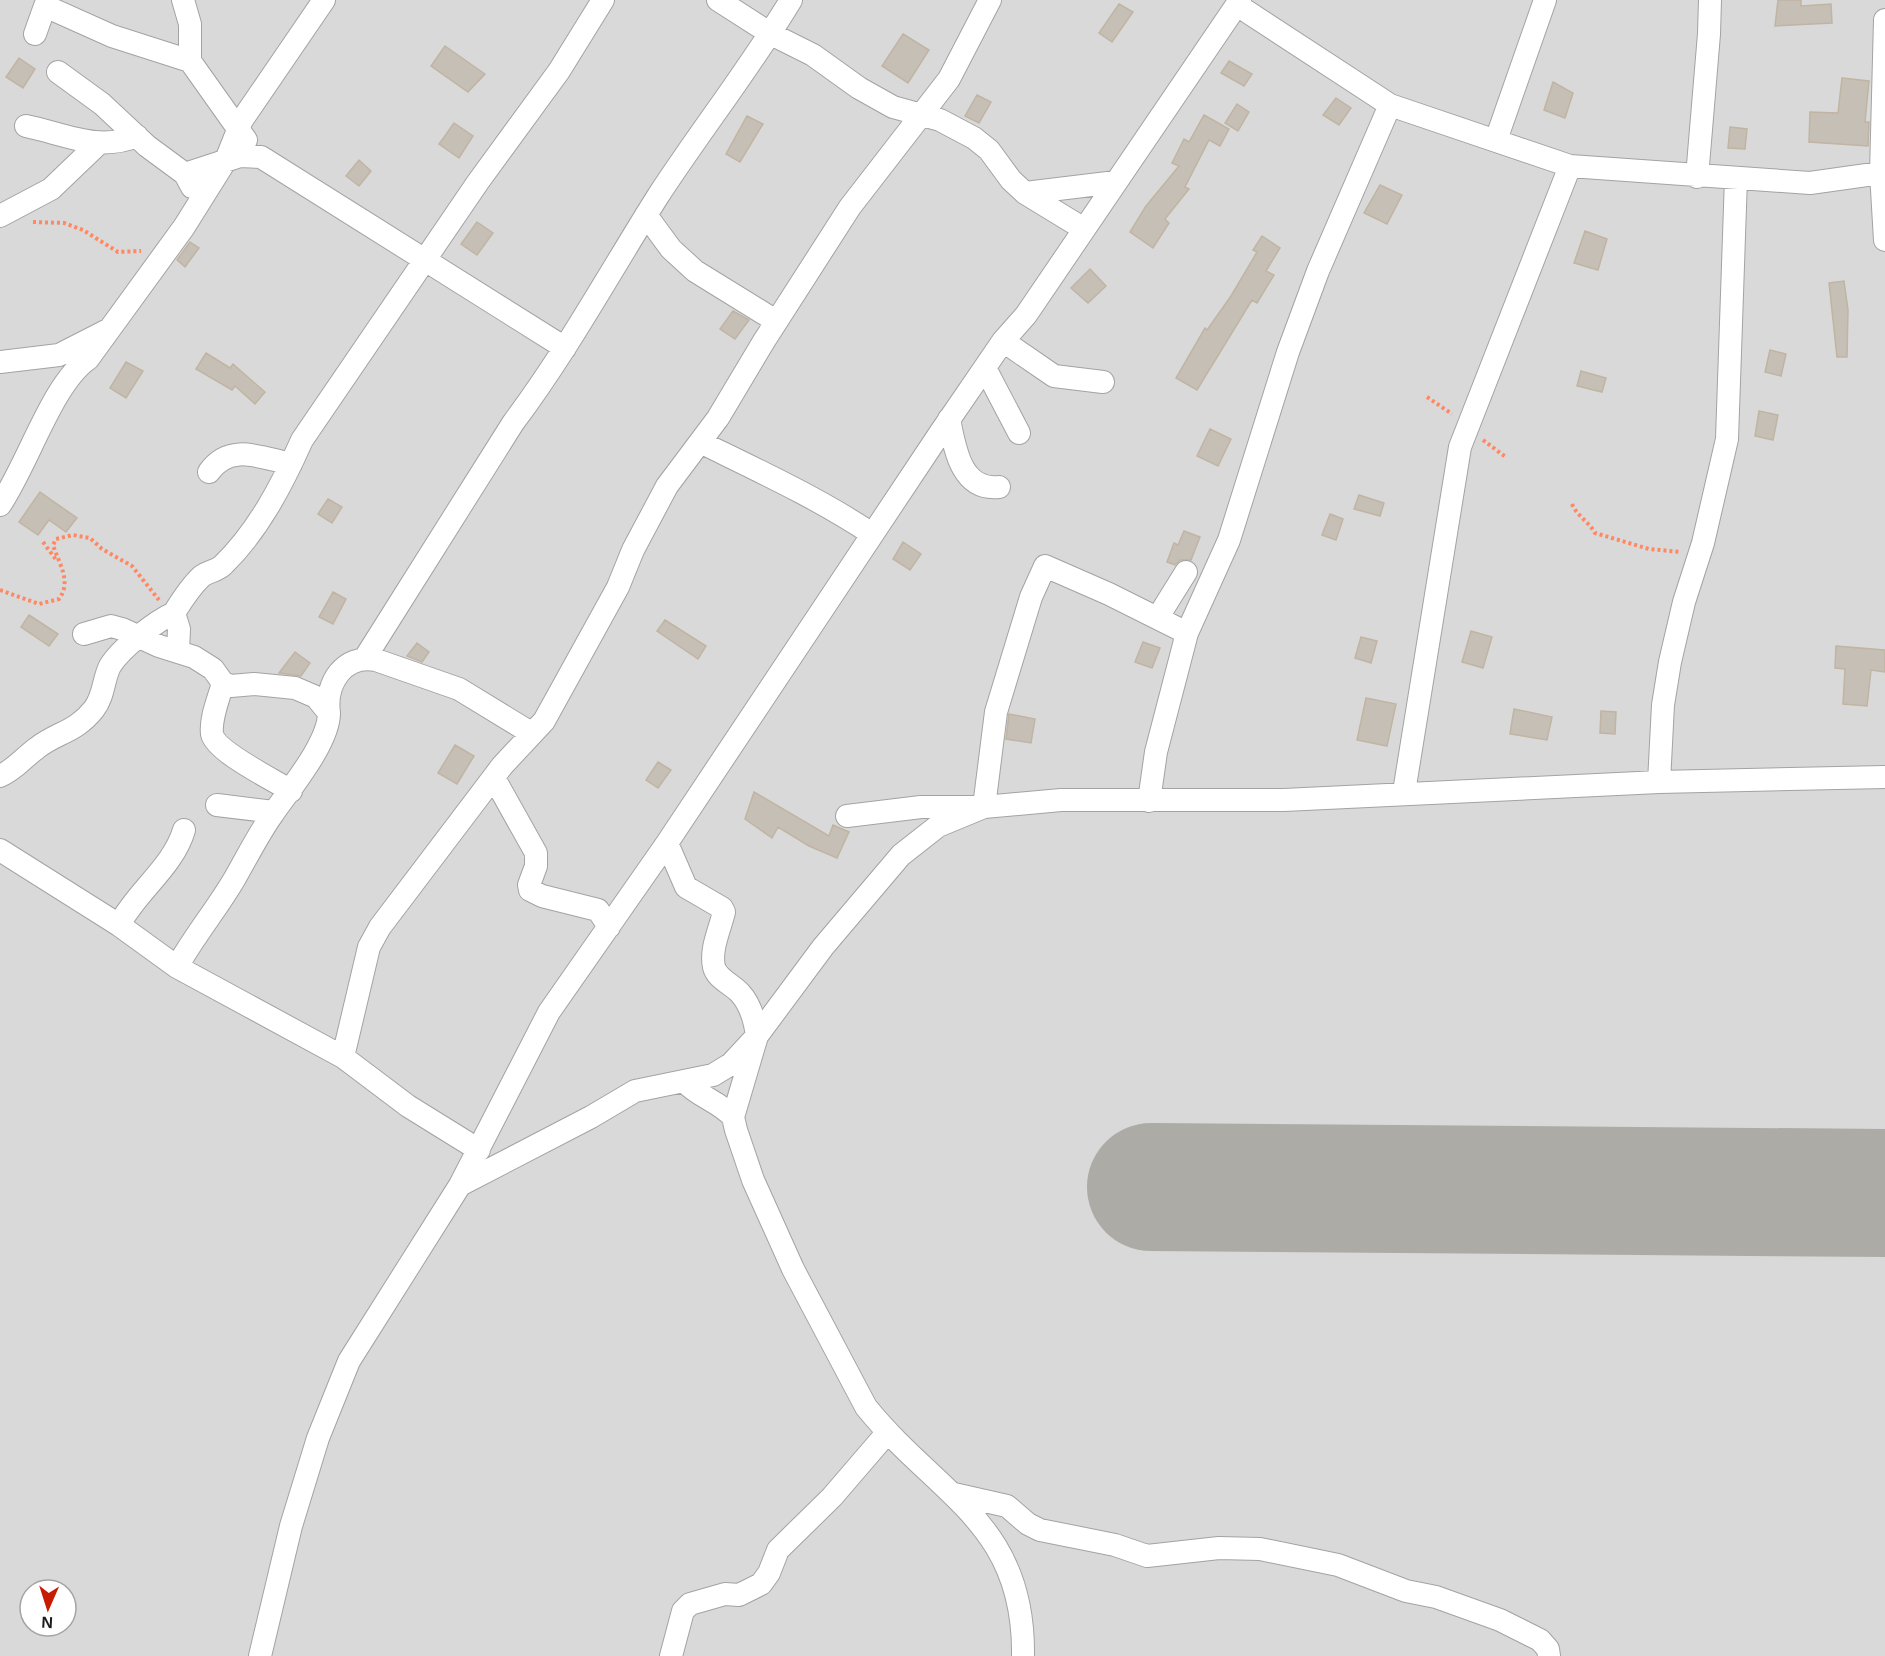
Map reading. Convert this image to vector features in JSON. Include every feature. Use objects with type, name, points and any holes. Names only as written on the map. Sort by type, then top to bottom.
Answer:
[{"type":"street","points":[[0,505],[7,481],[64,382],[76,368],[88,359],[107,330],[168,250],[226,160],[242,120],[324,0]]},
{"type":"street","points":[[0,776],[18,766],[38,746],[71,731],[86,718],[104,691],[110,667],[159,620],[174,613],[198,580],[224,565],[247,537],[272,502],[302,440],[535,100],[559,71],[603,0]]},
{"type":"street","points":[[718,0],[771,34],[813,55],[859,88],[893,107],[940,120],[974,138],[989,150],[1011,180],[1025,193],[1084,229]]},
{"type":"street","points":[[365,658],[513,423],[565,348],[646,215],[771,34],[791,0]]},
{"type":"street","points":[[343,1057],[369,947],[380,927],[420,871],[462,823],[494,778],[531,733],[544,721],[618,587],[655,507],[700,442],[850,207],[949,79],[990,0]]},
{"type":"street","points":[[1496,140],[1545,0]]},
{"type":"street","points":[[1697,177],[1710,0]]},
{"type":"street","points":[[35,34],[46,2],[112,36],[190,61]]},
{"type":"street","points":[[188,3],[190,61],[238,131],[261,157],[424,262],[565,348]]},
{"type":"street","points":[[260,1656],[298,1504],[318,1438],[349,1361],[460,1185],[549,1012],[609,927],[668,855],[872,534],[949,419],[1003,341],[1026,315],[1239,3],[1390,105],[1570,166],[1697,177],[1810,183],[1883,172]]},
{"type":"street","points":[[1885,20],[1883,172],[1885,240]]},
{"type":"street","points":[[58,72],[102,104],[137,136],[185,174],[200,201]]},
{"type":"street","points":[[1149,801],[1156,752],[1168,696],[1187,633],[1229,540],[1288,352],[1318,271],[1390,105]]},
{"type":"street","points":[[26,126],[98,144],[119,143],[137,136]]},
{"type":"street","points":[[5,213],[51,189],[98,144]]},
{"type":"street","points":[[185,174],[240,156],[261,157]]},
{"type":"street","points":[[1404,792],[1460,447],[1570,166]]},
{"type":"street","points":[[1659,782],[1666,684],[1684,602],[1700,553],[1727,439],[1736,178]]},
{"type":"street","points":[[1025,193],[1116,182]]},
{"type":"street","points":[[646,215],[671,249],[694,272],[776,321]]},
{"type":"street","points":[[1,361],[59,355],[107,330]]},
{"type":"street","points":[[1003,341],[1054,376],[1103,382]]},
{"type":"street","points":[[985,368],[1019,433]]},
{"type":"street","points":[[949,419],[954,443],[965,470],[974,484],[987,488],[999,487]]},
{"type":"street","points":[[700,442],[733,460],[776,477],[872,534]]},
{"type":"street","points":[[208,472],[215,464],[230,455],[239,453],[291,464]]},
{"type":"street","points":[[984,807],[996,712],[1006,672],[1043,568],[1050,566],[1187,633]]},
{"type":"street","points":[[1158,617],[1186,572]]},
{"type":"street","points":[[174,613],[179,629],[178,651]]},
{"type":"street","points":[[84,634],[111,626],[206,663],[223,683],[238,687],[254,684],[296,688],[316,697],[329,713]]},
{"type":"street","points":[[177,967],[235,878],[248,852],[325,736],[329,725],[331,684],[338,673],[352,662],[365,658],[459,689],[531,733]]},
{"type":"street","points":[[223,683],[212,724],[214,739],[226,753],[291,790]]},
{"type":"street","points":[[847,816],[921,807],[984,807],[1061,800],[1284,800],[1404,792],[1659,782],[1885,777]]},
{"type":"street","points":[[494,778],[536,853],[536,866],[529,885],[530,890],[542,896],[598,910],[609,927]]},
{"type":"street","points":[[217,805],[274,812]]},
{"type":"street","points":[[460,1185],[591,1118],[635,1091],[713,1075],[731,1064],[757,1036],[823,947],[901,855],[938,826],[984,807]]},
{"type":"street","points":[[119,925],[127,910],[174,856],[184,830]]},
{"type":"street","points":[[0,850],[119,925],[177,967],[343,1057],[408,1106],[479,1150]]},
{"type":"street","points":[[668,855],[686,887],[722,908],[724,912],[713,950],[714,968],[717,975],[732,985],[748,1003],[757,1036],[733,1117]]},
{"type":"street","points":[[318,1044],[354,1006]]},
{"type":"street","points":[[684,1081],[695,1093],[724,1107],[733,1117],[753,1180],[793,1269],[866,1407],[886,1433],[954,1494],[998,1547],[1013,1578],[1020,1608],[1023,1656]]},
{"type":"street","points":[[671,1656],[683,1611],[690,1604],[725,1594],[739,1594],[761,1584],[769,1573],[778,1550],[832,1497],[886,1433]]},
{"type":"street","points":[[954,1494],[1007,1506],[1028,1524],[1040,1530],[1115,1545],[1147,1556],[1219,1548],[1260,1549],[1338,1565],[1406,1591],[1436,1597],[1500,1620],[1540,1640],[1548,1649],[1549,1656]]},
{"type":"path","points":[[5,213],[27,221],[64,223],[83,230],[118,252],[153,248],[168,250]]},
{"type":"path","points":[[1427,397],[1469,426],[1484,441],[1507,458]]},
{"type":"path","points":[[1572,504],[1595,533],[1610,540],[1649,549],[1700,553]]},
{"type":"path","points":[[0,590],[39,604],[59,599],[65,590],[65,578],[53,545],[56,538],[73,535],[90,538],[102,549],[132,566],[165,608],[174,613]]},
{"type":"path","points":[[43,542],[50,555],[58,562]]},
{"type":"shaded area","points":[[0,0],[1885,0],[1885,1656],[0,1656]]},
{"type":"building","points":[[1778,0],[1801,0],[1801,6],[1831,4],[1832,23],[1775,26]]},
{"type":"building","points":[[1119,4],[1133,12],[1112,42],[1099,33]]},
{"type":"building","points":[[903,34],[929,50],[908,83],[882,66]]},
{"type":"building","points":[[445,46],[485,74],[468,92],[431,66]]},
{"type":"building","points":[[19,58],[35,69],[23,88],[6,77]]},
{"type":"building","points":[[1229,61],[1252,74],[1244,86],[1221,73]]},
{"type":"building","points":[[1842,78],[1869,81],[1865,122],[1869,122],[1868,146],[1809,142],[1810,112],[1838,113]]},
{"type":"building","points":[[1553,82],[1573,93],[1565,118],[1544,110]]},
{"type":"building","points":[[977,95],[991,102],[979,123],[965,116]]},
{"type":"building","points":[[1336,98],[1351,108],[1339,125],[1323,115]]},
{"type":"building","points":[[1237,104],[1249,112],[1238,131],[1225,123]]},
{"type":"building","points":[[1204,115],[1229,129],[1220,146],[1209,140],[1185,187],[1189,189],[1165,219],[1169,223],[1153,248],[1130,232],[1146,206],[1179,166],[1172,163],[1184,139],[1189,142]]},
{"type":"building","points":[[747,116],[763,124],[740,162],[726,154]]},
{"type":"building","points":[[454,123],[473,136],[459,158],[439,144]]},
{"type":"building","points":[[1730,127],[1747,129],[1745,149],[1728,148]]},
{"type":"building","points":[[359,160],[371,171],[359,186],[346,176]]},
{"type":"building","points":[[1380,185],[1402,195],[1387,224],[1364,213]]},
{"type":"building","points":[[477,222],[493,233],[477,255],[461,244]]},
{"type":"building","points":[[1585,231],[1607,239],[1598,270],[1574,263]]},
{"type":"building","points":[[1262,236],[1280,248],[1266,271],[1274,275],[1257,303],[1252,300],[1197,390],[1176,378],[1205,328],[1207,330],[1231,296],[1257,252],[1253,250]]},
{"type":"building","points":[[190,242],[199,248],[185,267],[177,260]]},
{"type":"building","points":[[1090,269],[1106,286],[1088,303],[1071,288]]},
{"type":"building","points":[[1844,281],[1848,310],[1847,357],[1837,357],[1829,283]]},
{"type":"building","points":[[733,311],[749,320],[735,339],[720,329]]},
{"type":"building","points":[[1770,350],[1786,354],[1781,376],[1765,372]]},
{"type":"building","points":[[206,353],[230,368],[233,364],[265,392],[255,404],[235,386],[232,390],[196,369]]},
{"type":"building","points":[[126,362],[143,371],[126,398],[110,388]]},
{"type":"building","points":[[1581,371],[1606,378],[1602,392],[1577,386]]},
{"type":"building","points":[[1759,411],[1778,415],[1773,440],[1755,436]]},
{"type":"building","points":[[1210,429],[1231,439],[1218,466],[1197,456]]},
{"type":"building","points":[[40,492],[77,518],[66,532],[49,520],[38,535],[19,522]]},
{"type":"building","points":[[1359,495],[1384,503],[1380,516],[1354,509]]},
{"type":"building","points":[[328,499],[342,507],[332,523],[318,514]]},
{"type":"building","points":[[1330,514],[1343,519],[1336,540],[1322,535]]},
{"type":"building","points":[[1184,531],[1200,537],[1191,560],[1180,560],[1175,565],[1167,562],[1174,543],[1178,545]]},
{"type":"building","points":[[903,542],[921,554],[910,570],[893,559]]},
{"type":"building","points":[[333,592],[346,599],[333,624],[319,617]]},
{"type":"building","points":[[29,615],[58,634],[49,646],[21,627]]},
{"type":"building","points":[[665,620],[706,646],[698,659],[657,631]]},
{"type":"building","points":[[1471,631],[1492,637],[1483,668],[1462,662]]},
{"type":"building","points":[[1361,637],[1377,641],[1371,663],[1355,658]]},
{"type":"building","points":[[1143,642],[1160,648],[1152,668],[1135,662]]},
{"type":"building","points":[[417,643],[429,652],[422,662],[407,656]]},
{"type":"building","points":[[1836,646],[1885,650],[1885,672],[1871,670],[1867,706],[1843,704],[1845,669],[1835,668]]},
{"type":"building","points":[[295,652],[310,663],[301,676],[279,673]]},
{"type":"building","points":[[1366,698],[1396,704],[1387,746],[1357,740]]},
{"type":"building","points":[[1514,709],[1552,717],[1547,740],[1510,734]]},
{"type":"building","points":[[1601,711],[1616,712],[1615,734],[1600,733]]},
{"type":"building","points":[[1009,714],[1035,719],[1031,743],[1006,739]]},
{"type":"building","points":[[455,745],[474,756],[457,784],[438,773]]},
{"type":"building","points":[[658,762],[671,770],[658,788],[646,780]]},
{"type":"building","points":[[754,792],[829,836],[833,825],[849,832],[837,858],[809,846],[778,827],[772,838],[745,819]]},
{"type":"runway","points":[[1151,1187],[1885,1193]]}]
